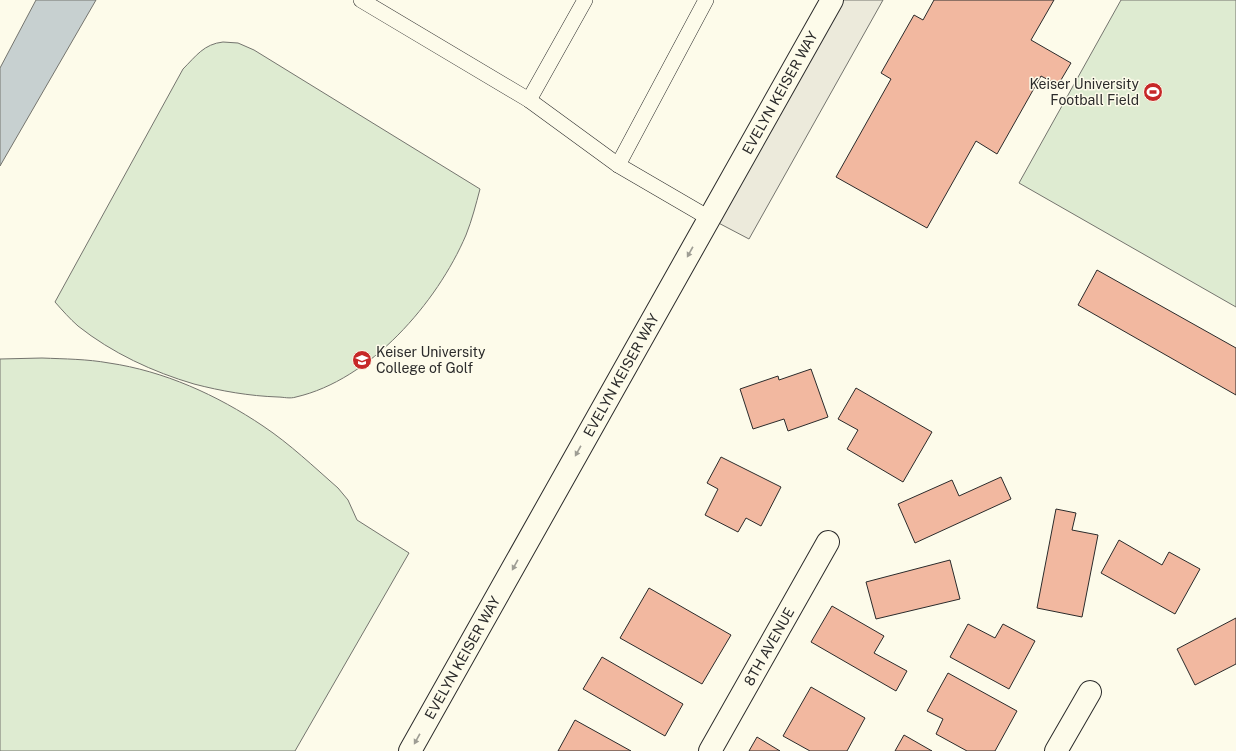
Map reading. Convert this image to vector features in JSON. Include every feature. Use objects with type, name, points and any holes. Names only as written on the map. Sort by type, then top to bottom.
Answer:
[{"type":"street","name":"EVELYN KEISER WAY","points":[[410,751],[832,0]]},
{"type":"street","name":"8TH AVENUE","points":[[710,751],[828,542]]},
{"type":"street","points":[[1056,751],[1090,692]]},
{"type":"lane","points":[[361,0],[529,100],[618,165],[709,218]]},
{"type":"lane","points":[[529,100],[585,0]]},
{"type":"lane","points":[[618,165],[706,0]]},
{"type":"green space","name":"Keiser University Football Field","points":[[1121,0],[1236,0],[1236,307],[1019,183]]},
{"type":"green space","points":[[216,43],[238,43],[254,50],[480,189],[466,235],[438,287],[419,312],[398,335],[375,356],[350,374],[323,388],[294,398],[256,396],[225,391],[194,384],[163,374],[133,361],[91,336],[78,326],[55,302],[183,69],[205,48]]},
{"type":"green space","points":[[0,359],[76,359],[130,367],[170,378],[227,404],[283,440],[338,488],[348,500],[357,520],[409,553],[295,751],[0,751]]},
{"type":"shaded area","points":[[36,0],[96,0],[0,166],[0,68]]},
{"type":"shaded area","points":[[832,0],[883,0],[749,239],[709,218]]},
{"type":"building","points":[[934,0],[1054,0],[1031,40],[1071,63],[1058,85],[1041,76],[997,154],[976,141],[927,228],[836,177],[891,79],[881,73],[914,15],[923,20]]},
{"type":"building","points":[[1097,270],[1236,348],[1236,395],[1078,305]]},
{"type":"building","points":[[811,369],[828,417],[788,431],[784,419],[753,429],[740,389],[778,376],[779,380]]},
{"type":"building","points":[[856,388],[932,432],[903,482],[847,449],[858,430],[838,419]]},
{"type":"building","points":[[721,457],[781,487],[761,526],[746,518],[738,532],[705,515],[718,489],[707,483]]},
{"type":"building","points":[[1001,477],[1011,499],[915,543],[898,504],[952,480],[959,496]]},
{"type":"building","points":[[1056,509],[1076,513],[1072,530],[1098,535],[1082,617],[1037,608]]},
{"type":"building","points":[[1119,540],[1162,565],[1169,552],[1200,569],[1175,614],[1101,573]]},
{"type":"building","points":[[950,560],[960,599],[876,619],[866,582]]},
{"type":"building","points":[[649,588],[731,635],[702,684],[620,638]]},
{"type":"building","points":[[832,606],[884,636],[874,653],[907,671],[896,691],[811,642]]},
{"type":"building","points":[[1236,618],[1236,664],[1195,685],[1177,649]]},
{"type":"building","points":[[968,624],[995,638],[1003,624],[1035,641],[1009,689],[950,657]]},
{"type":"building","points":[[602,657],[683,704],[665,736],[583,689]]},
{"type":"building","points":[[948,673],[1017,711],[995,751],[967,751],[936,734],[943,719],[927,711]]},
{"type":"building","points":[[811,687],[865,718],[847,751],[810,751],[783,736]]},
{"type":"building","points":[[575,720],[631,751],[558,751]]},
{"type":"building","points":[[904,735],[932,751],[895,751]]},
{"type":"building","points":[[757,737],[780,751],[749,751]]},
{"type":"place","name":"Keiser University Football Field","points":[[1153,92]]},
{"type":"place","name":"Keiser University College of Golf","points":[[362,360]]}]
